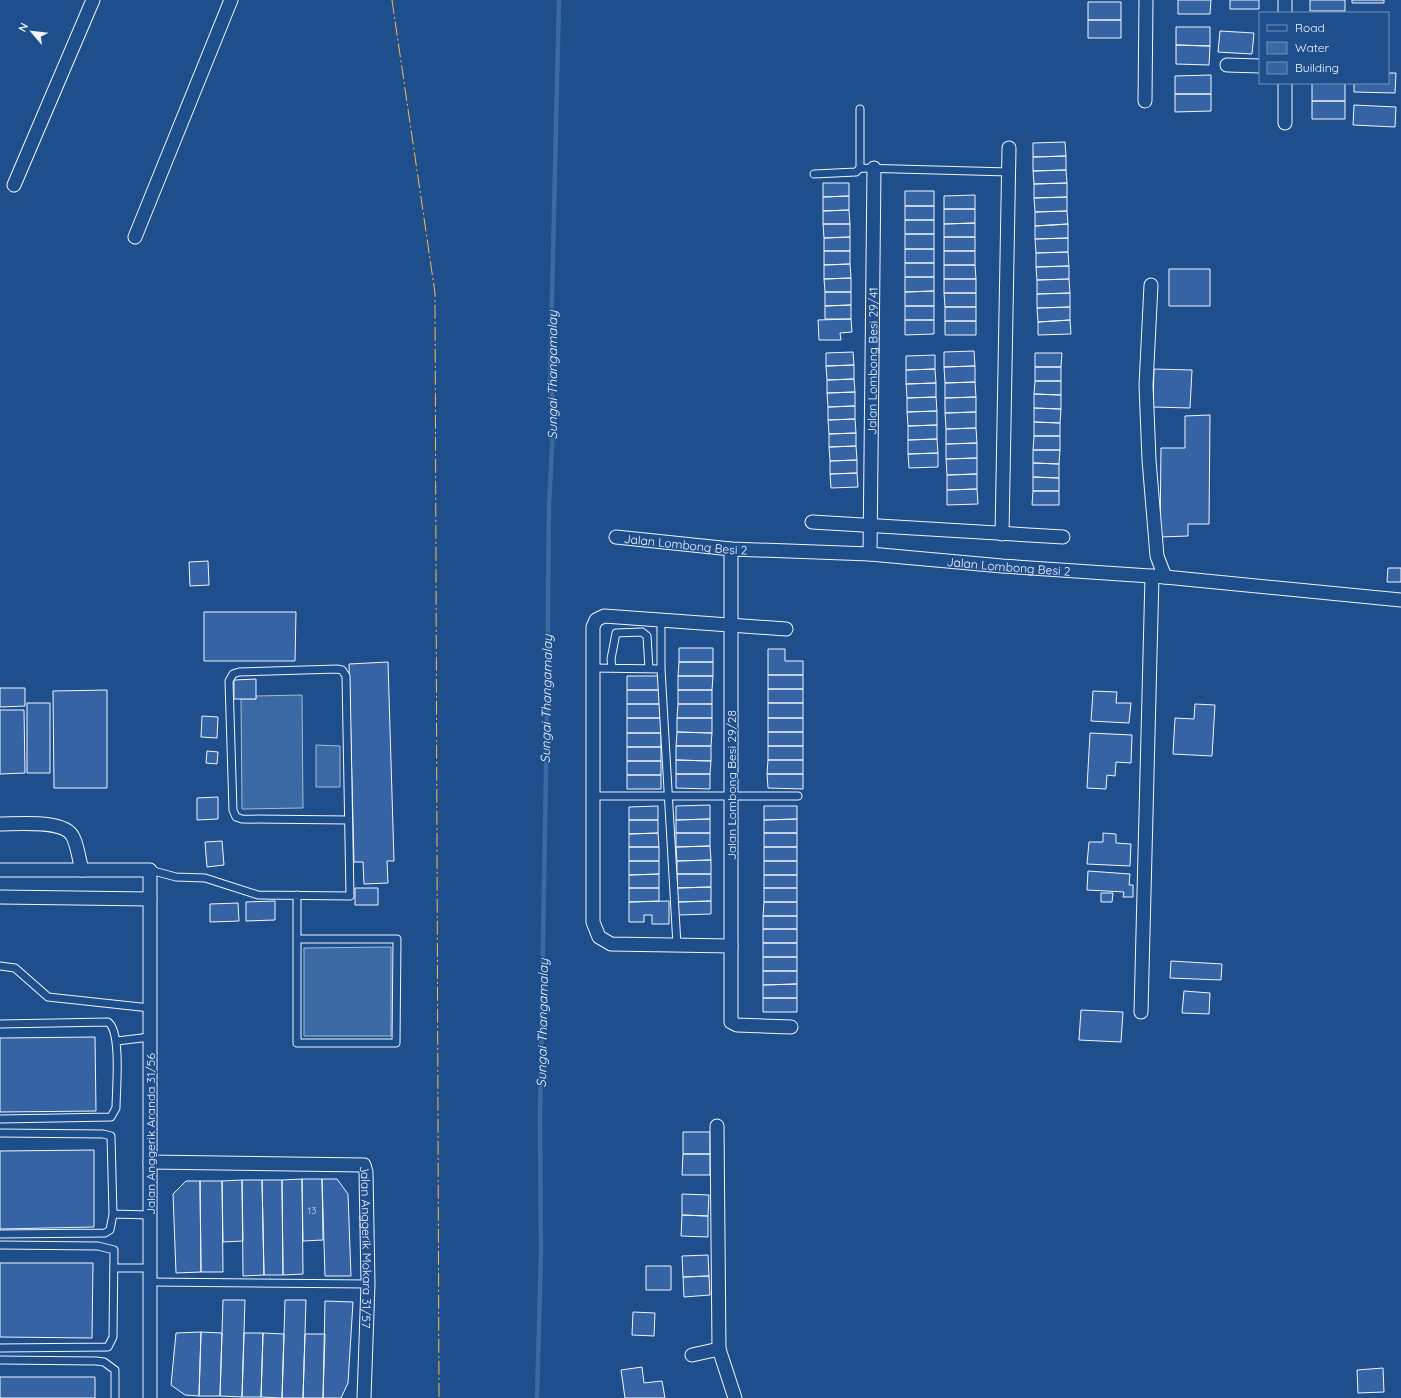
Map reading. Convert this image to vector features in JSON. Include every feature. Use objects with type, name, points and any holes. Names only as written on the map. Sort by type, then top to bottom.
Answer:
[{"type":"street","points":[[14,185],[93,0]]},
{"type":"street","points":[[135,238],[231,0]]},
{"type":"street","points":[[1145,101],[1146,0]]},
{"type":"street","points":[[1285,0],[1285,12]]},
{"type":"street","points":[[1227,65],[1259,66]]},
{"type":"street","points":[[1285,84],[1285,123]]},
{"type":"street","points":[[1002,534],[1009,148]]},
{"type":"street","name":"Jalan Lombong Besi 29/41","points":[[870,554],[874,168]]},
{"type":"street","points":[[1141,1012],[1158,577],[1158,556],[1149,460],[1146,384],[1151,285]]},
{"type":"street","points":[[812,522],[1063,537]]},
{"type":"street","name":"Jalan Lombong Besi 2","points":[[616,537],[731,549],[870,554],[1002,566],[1158,577],[1401,600]]},
{"type":"street","name":"Jalan Lombong Besi 29/28","points":[[731,549],[731,1022],[737,1025],[791,1027]]},
{"type":"street","points":[[731,946],[611,944],[599,937],[593,922],[593,627],[596,620],[604,616],[786,629]]},
{"type":"street","points":[[0,824],[49,824],[61,827],[73,836],[82,870]]},
{"type":"street","points":[[0,870],[150,870]]},
{"type":"street","name":"Jalan Anggerik Aranda 31/56","points":[[150,870],[150,1398]]},
{"type":"street","points":[[0,897],[150,899]]},
{"type":"street","points":[[717,1126],[719,1349],[735,1398]]},
{"type":"street","name":"Jalan Anggerik Mokara 31/57","points":[[150,1162],[364,1165],[366,1172],[368,1284],[364,1398]]},
{"type":"street","points":[[692,1355],[719,1349]]},
{"type":"lane","points":[[860,109],[860,168]]},
{"type":"lane","points":[[814,174],[856,172],[860,168],[1009,172]]},
{"type":"lane","points":[[661,620],[661,669],[677,945]]},
{"type":"lane","points":[[612,668],[611,659],[616,633],[642,632],[647,636],[649,669]]},
{"type":"lane","points":[[593,668],[661,669]]},
{"type":"lane","points":[[150,870],[176,877],[205,878],[258,895],[350,896],[346,676],[342,670],[337,669],[239,672],[232,674],[230,681],[233,810],[236,817],[242,819],[348,820]]},
{"type":"lane","points":[[593,796],[798,796]]},
{"type":"lane","points":[[297,896],[297,939],[297,1043],[396,1043],[397,939],[297,939]]},
{"type":"lane","points":[[0,966],[15,968],[48,997],[150,1008]]},
{"type":"lane","points":[[0,1024],[108,1022],[112,1024],[116,1041],[116,1108],[111,1117],[0,1119]]},
{"type":"lane","points":[[116,1041],[150,1038]]},
{"type":"lane","points":[[0,1133],[103,1134],[111,1136],[114,1214],[110,1230],[105,1233],[0,1234]]},
{"type":"lane","points":[[114,1214],[150,1215]]},
{"type":"lane","points":[[0,1245],[105,1247],[114,1250],[113,1337],[108,1347],[0,1348]]},
{"type":"lane","points":[[114,1268],[150,1268]]},
{"type":"lane","points":[[150,1282],[368,1284]]},
{"type":"lane","points":[[0,1360],[104,1362],[115,1370],[115,1398]]},
{"type":"water","points":[[302,695],[303,808],[242,809],[241,699],[256,699],[256,696]]},
{"type":"water","points":[[316,745],[340,746],[340,787],[316,787]]},
{"type":"water","points":[[391,947],[391,1036],[304,1036],[304,948]]},
{"type":"building","points":[[1178,0],[1211,0],[1210,14],[1178,14]]},
{"type":"building","points":[[1230,0],[1259,0],[1259,9],[1230,9]]},
{"type":"building","points":[[1310,0],[1345,0],[1345,11],[1310,11]]},
{"type":"building","points":[[1352,0],[1384,0],[1384,3],[1352,3]]},
{"type":"building","points":[[1088,2],[1121,2],[1121,20],[1088,20]]},
{"type":"building","points":[[1088,20],[1121,20],[1121,38],[1088,38]]},
{"type":"building","points":[[1176,27],[1210,27],[1210,46],[1176,45]]},
{"type":"building","points":[[1220,31],[1254,33],[1252,54],[1218,52]]},
{"type":"building","points":[[1176,45],[1210,46],[1209,65],[1176,64]]},
{"type":"building","points":[[1389,73],[1396,73],[1395,93],[1354,92],[1354,84],[1389,84]]},
{"type":"building","points":[[1211,75],[1211,94],[1175,94],[1175,76]]},
{"type":"building","points":[[1312,84],[1345,84],[1345,101],[1312,101]]},
{"type":"building","points":[[1175,94],[1211,94],[1211,111],[1175,112]]},
{"type":"building","points":[[1312,101],[1345,101],[1345,119],[1312,119]]},
{"type":"building","points":[[1354,105],[1396,107],[1395,127],[1353,125]]},
{"type":"building","points":[[1065,142],[1066,156],[1033,157],[1033,143]]},
{"type":"building","points":[[1066,156],[1066,170],[1033,171],[1033,157]]},
{"type":"building","points":[[1066,170],[1067,183],[1034,184],[1033,171]]},
{"type":"building","points":[[823,183],[849,183],[849,196],[823,197]]},
{"type":"building","points":[[1067,183],[1067,197],[1034,198],[1034,184]]},
{"type":"building","points":[[905,191],[934,191],[934,206],[905,206]]},
{"type":"building","points":[[975,195],[975,209],[944,209],[944,196]]},
{"type":"building","points":[[849,196],[849,210],[823,211],[823,197]]},
{"type":"building","points":[[1067,197],[1067,211],[1035,212],[1034,198]]},
{"type":"building","points":[[905,206],[934,206],[934,220],[905,220]]},
{"type":"building","points":[[944,209],[975,209],[975,223],[944,224]]},
{"type":"building","points":[[849,210],[850,224],[823,224],[823,211]]},
{"type":"building","points":[[1067,211],[1068,224],[1035,226],[1035,212]]},
{"type":"building","points":[[905,220],[934,220],[934,234],[905,234]]},
{"type":"building","points":[[975,223],[975,237],[944,237],[944,224]]},
{"type":"building","points":[[823,224],[850,224],[850,237],[824,238]]},
{"type":"building","points":[[1068,224],[1068,238],[1035,239],[1035,226]]},
{"type":"building","points":[[905,234],[934,234],[934,249],[905,249]]},
{"type":"building","points":[[850,237],[850,251],[824,251],[824,238]]},
{"type":"building","points":[[944,237],[975,237],[975,251],[944,251]]},
{"type":"building","points":[[1068,238],[1068,252],[1036,253],[1035,239]]},
{"type":"building","points":[[905,249],[934,249],[934,263],[905,263]]},
{"type":"building","points":[[824,251],[850,251],[850,264],[824,265]]},
{"type":"building","points":[[944,251],[975,251],[975,265],[944,265]]},
{"type":"building","points":[[1068,252],[1069,266],[1036,267],[1036,253]]},
{"type":"building","points":[[905,263],[934,263],[934,277],[905,277]]},
{"type":"building","points":[[850,264],[851,278],[824,279],[824,265]]},
{"type":"building","points":[[944,265],[975,265],[976,279],[944,279]]},
{"type":"building","points":[[1069,266],[1069,279],[1037,280],[1036,267]]},
{"type":"building","points":[[1169,269],[1210,269],[1210,306],[1169,306]]},
{"type":"building","points":[[905,277],[934,277],[934,291],[905,292]]},
{"type":"building","points":[[851,278],[851,292],[825,292],[824,279]]},
{"type":"building","points":[[944,279],[976,279],[976,293],[944,293]]},
{"type":"building","points":[[1069,279],[1070,293],[1037,294],[1037,280]]},
{"type":"building","points":[[934,291],[934,306],[905,306],[905,292]]},
{"type":"building","points":[[825,292],[851,292],[851,305],[825,306]]},
{"type":"building","points":[[944,293],[976,293],[976,307],[945,307]]},
{"type":"building","points":[[1070,293],[1070,307],[1037,308],[1037,294]]},
{"type":"building","points":[[851,305],[851,319],[825,319],[825,306]]},
{"type":"building","points":[[905,306],[934,306],[934,320],[905,320]]},
{"type":"building","points":[[945,307],[976,307],[976,321],[945,321]]},
{"type":"building","points":[[1070,307],[1070,320],[1038,322],[1037,308]]},
{"type":"building","points":[[851,319],[852,332],[840,333],[841,340],[819,340],[818,320]]},
{"type":"building","points":[[905,320],[934,320],[934,334],[905,335]]},
{"type":"building","points":[[1070,320],[1071,334],[1038,335],[1038,322]]},
{"type":"building","points":[[945,321],[976,321],[976,335],[945,335]]},
{"type":"building","points":[[974,351],[975,366],[944,367],[944,352]]},
{"type":"building","points":[[853,352],[854,365],[826,366],[826,353]]},
{"type":"building","points":[[1035,353],[1062,353],[1061,367],[1035,367]]},
{"type":"building","points":[[935,355],[935,369],[906,370],[906,356]]},
{"type":"building","points":[[854,365],[854,379],[827,380],[826,366]]},
{"type":"building","points":[[975,366],[975,382],[945,383],[944,367]]},
{"type":"building","points":[[1035,367],[1061,367],[1061,381],[1035,381]]},
{"type":"building","points":[[935,369],[936,383],[906,384],[906,370]]},
{"type":"building","points":[[1154,369],[1192,370],[1190,408],[1153,407]]},
{"type":"building","points":[[854,379],[855,392],[827,393],[827,380]]},
{"type":"building","points":[[1035,381],[1061,381],[1061,395],[1034,394]]},
{"type":"building","points":[[975,382],[976,397],[945,398],[945,383]]},
{"type":"building","points":[[936,383],[936,397],[907,398],[906,384]]},
{"type":"building","points":[[855,392],[855,406],[828,407],[827,393]]},
{"type":"building","points":[[1034,394],[1061,395],[1061,409],[1034,408]]},
{"type":"building","points":[[936,397],[937,411],[907,412],[907,398]]},
{"type":"building","points":[[976,397],[976,412],[945,413],[945,398]]},
{"type":"building","points":[[855,406],[855,419],[828,420],[828,407]]},
{"type":"building","points":[[1034,408],[1061,409],[1060,423],[1034,422]]},
{"type":"building","points":[[937,411],[937,425],[908,426],[907,412]]},
{"type":"building","points":[[976,412],[976,428],[946,429],[945,413]]},
{"type":"building","points":[[1210,415],[1209,524],[1188,524],[1188,536],[1160,537],[1161,448],[1185,448],[1185,416]]},
{"type":"building","points":[[855,419],[856,433],[829,434],[828,420]]},
{"type":"building","points":[[1034,422],[1060,423],[1060,436],[1034,436]]},
{"type":"building","points":[[937,425],[937,439],[908,440],[908,426]]},
{"type":"building","points":[[976,428],[977,443],[946,444],[946,429]]},
{"type":"building","points":[[856,433],[856,446],[829,447],[829,434]]},
{"type":"building","points":[[1034,436],[1060,436],[1060,450],[1033,450]]},
{"type":"building","points":[[937,439],[938,453],[908,454],[908,440]]},
{"type":"building","points":[[977,443],[977,458],[946,459],[946,444]]},
{"type":"building","points":[[856,446],[857,460],[830,461],[829,447]]},
{"type":"building","points":[[1033,450],[1060,450],[1059,464],[1033,463]]},
{"type":"building","points":[[938,453],[938,467],[909,468],[908,454]]},
{"type":"building","points":[[977,458],[977,474],[947,475],[946,459]]},
{"type":"building","points":[[857,460],[857,473],[830,474],[830,461]]},
{"type":"building","points":[[1033,463],[1059,464],[1059,478],[1033,477]]},
{"type":"building","points":[[857,473],[858,487],[831,488],[830,474]]},
{"type":"building","points":[[977,474],[977,489],[947,490],[947,475]]},
{"type":"building","points":[[1033,477],[1059,478],[1059,491],[1033,491]]},
{"type":"building","points":[[977,489],[978,504],[947,505],[947,490]]},
{"type":"building","points":[[1033,491],[1059,491],[1059,505],[1032,505]]},
{"type":"building","points":[[208,561],[209,585],[190,586],[189,562]]},
{"type":"building","points":[[1388,568],[1401,568],[1401,582],[1387,582]]},
{"type":"building","points":[[204,612],[296,612],[295,661],[204,661]]},
{"type":"building","points":[[679,648],[713,648],[713,662],[679,662]]},
{"type":"building","points":[[768,649],[785,649],[785,661],[803,661],[803,675],[768,675]]},
{"type":"building","points":[[388,662],[394,861],[387,861],[388,883],[364,884],[363,862],[354,862],[349,664]]},
{"type":"building","points":[[679,662],[713,662],[713,676],[678,676]]},
{"type":"building","points":[[768,675],[803,675],[803,689],[768,689]]},
{"type":"building","points":[[627,676],[661,676],[661,690],[627,690]]},
{"type":"building","points":[[678,676],[713,676],[712,690],[678,690]]},
{"type":"building","points":[[256,679],[256,699],[234,699],[234,680]]},
{"type":"building","points":[[0,688],[25,688],[25,706],[0,707]]},
{"type":"building","points":[[768,689],[803,689],[803,703],[768,703]]},
{"type":"building","points":[[107,690],[107,788],[54,788],[53,691]]},
{"type":"building","points":[[627,690],[661,690],[661,704],[627,704]]},
{"type":"building","points":[[678,690],[712,690],[712,704],[678,704]]},
{"type":"building","points":[[1093,691],[1117,692],[1116,703],[1131,703],[1129,723],[1091,721]]},
{"type":"building","points":[[27,703],[50,703],[50,773],[27,773]]},
{"type":"building","points":[[768,703],[803,703],[803,718],[768,718]]},
{"type":"building","points":[[627,704],[661,704],[661,718],[627,718]]},
{"type":"building","points":[[678,704],[712,704],[712,718],[677,718]]},
{"type":"building","points":[[1195,704],[1215,705],[1212,756],[1173,754],[1175,718],[1194,719]]},
{"type":"building","points":[[0,710],[24,710],[25,773],[0,774]]},
{"type":"building","points":[[202,716],[218,717],[217,738],[201,737]]},
{"type":"building","points":[[627,718],[661,718],[661,733],[627,733]]},
{"type":"building","points":[[677,718],[712,718],[712,733],[677,732]]},
{"type":"building","points":[[768,718],[803,718],[803,732],[768,732]]},
{"type":"building","points":[[677,732],[712,733],[711,746],[676,746]]},
{"type":"building","points":[[768,732],[803,732],[803,746],[768,746]]},
{"type":"building","points":[[627,733],[661,733],[661,747],[627,747]]},
{"type":"building","points":[[1090,733],[1132,735],[1131,763],[1116,762],[1115,776],[1107,775],[1106,789],[1087,788]]},
{"type":"building","points":[[676,746],[711,746],[711,761],[676,760]]},
{"type":"building","points":[[768,746],[803,746],[803,760],[768,760]]},
{"type":"building","points":[[627,747],[661,747],[661,761],[627,761]]},
{"type":"building","points":[[207,751],[218,752],[217,764],[206,763]]},
{"type":"building","points":[[676,760],[711,761],[710,774],[676,774]]},
{"type":"building","points":[[768,760],[803,760],[803,774],[767,774]]},
{"type":"building","points":[[627,761],[661,761],[661,775],[627,775]]},
{"type":"building","points":[[676,774],[710,774],[710,789],[676,788]]},
{"type":"building","points":[[767,774],[803,774],[803,789],[768,788]]},
{"type":"building","points":[[627,775],[661,775],[661,789],[627,789]]},
{"type":"building","points":[[218,797],[218,819],[197,820],[197,798]]},
{"type":"building","points":[[710,805],[710,819],[676,820],[676,806]]},
{"type":"building","points":[[658,806],[658,820],[629,820],[629,807]]},
{"type":"building","points":[[764,806],[797,806],[797,819],[764,820]]},
{"type":"building","points":[[710,819],[710,833],[676,833],[676,820]]},
{"type":"building","points":[[797,819],[797,833],[764,833],[764,820]]},
{"type":"building","points":[[629,820],[658,820],[658,833],[629,834]]},
{"type":"building","points":[[658,833],[659,847],[629,847],[629,834]]},
{"type":"building","points":[[676,833],[710,833],[710,846],[676,847]]},
{"type":"building","points":[[764,833],[797,833],[797,847],[764,847]]},
{"type":"building","points":[[1103,833],[1116,834],[1116,843],[1131,844],[1130,866],[1087,864],[1089,842],[1103,842]]},
{"type":"building","points":[[222,841],[224,865],[207,867],[205,842]]},
{"type":"building","points":[[710,846],[711,860],[677,861],[676,847]]},
{"type":"building","points":[[629,847],[659,847],[659,861],[629,861]]},
{"type":"building","points":[[764,847],[797,847],[797,861],[764,861]]},
{"type":"building","points":[[711,860],[711,874],[677,874],[677,861]]},
{"type":"building","points":[[629,861],[659,861],[659,874],[629,875]]},
{"type":"building","points":[[764,861],[797,861],[797,875],[764,875]]},
{"type":"building","points":[[1088,871],[1130,874],[1129,885],[1133,885],[1133,897],[1123,897],[1124,892],[1087,890]]},
{"type":"building","points":[[659,874],[659,888],[629,888],[629,875]]},
{"type":"building","points":[[677,874],[711,874],[711,887],[677,888]]},
{"type":"building","points":[[764,875],[797,875],[797,888],[764,888]]},
{"type":"building","points":[[711,887],[711,901],[677,902],[677,888]]},
{"type":"building","points":[[355,888],[378,888],[378,905],[355,905]]},
{"type":"building","points":[[629,888],[659,888],[659,901],[629,902]]},
{"type":"building","points":[[764,888],[797,888],[797,902],[764,902]]},
{"type":"building","points":[[1101,893],[1113,893],[1112,902],[1101,902]]},
{"type":"building","points":[[275,901],[275,920],[246,921],[246,902]]},
{"type":"building","points":[[669,901],[669,924],[652,924],[652,915],[644,915],[644,922],[629,922],[629,902]]},
{"type":"building","points":[[711,901],[711,914],[678,915],[677,902]]},
{"type":"building","points":[[764,902],[797,902],[797,916],[763,916]]},
{"type":"building","points":[[238,903],[239,921],[210,922],[210,904]]},
{"type":"building","points":[[763,916],[797,916],[797,929],[763,929]]},
{"type":"building","points":[[763,929],[797,929],[797,943],[763,943]]},
{"type":"building","points":[[763,943],[797,943],[797,957],[763,957]]},
{"type":"building","points":[[763,957],[797,957],[797,971],[763,971]]},
{"type":"building","points":[[1171,961],[1222,964],[1221,980],[1170,978]]},
{"type":"building","points":[[763,971],[797,971],[797,984],[763,985]]},
{"type":"building","points":[[797,984],[797,998],[763,998],[763,985]]},
{"type":"building","points":[[1184,991],[1210,993],[1209,1014],[1182,1013]]},
{"type":"building","points":[[763,998],[797,998],[797,1012],[763,1012]]},
{"type":"building","points":[[1081,1010],[1123,1012],[1121,1042],[1079,1040]]},
{"type":"building","points":[[95,1037],[96,1111],[0,1112],[0,1038]]},
{"type":"building","points":[[683,1132],[710,1132],[710,1154],[683,1154]]},
{"type":"building","points":[[94,1150],[94,1227],[0,1229],[0,1151]]},
{"type":"building","points":[[683,1154],[710,1154],[710,1175],[682,1175]]},
{"type":"building","points":[[302,1179],[303,1274],[283,1275],[282,1180]]},
{"type":"building","points":[[302,1179],[322,1179],[323,1240],[303,1241]]},
{"type":"building","points":[[322,1179],[337,1179],[348,1194],[351,1276],[325,1276]]},
{"type":"building","points":[[242,1180],[262,1180],[264,1275],[243,1276]]},
{"type":"building","points":[[242,1180],[243,1241],[223,1242],[222,1181]]},
{"type":"building","points":[[262,1180],[282,1180],[283,1275],[264,1275]]},
{"type":"building","points":[[186,1181],[200,1181],[201,1272],[176,1273],[173,1194]]},
{"type":"building","points":[[200,1181],[222,1181],[223,1272],[201,1272]]},
{"type":"building","points":[[682,1194],[709,1195],[708,1216],[682,1215]]},
{"type":"building","points":[[682,1215],[708,1216],[708,1237],[681,1236]]},
{"type":"building","points":[[708,1255],[709,1276],[683,1277],[682,1256]]},
{"type":"building","points":[[0,1263],[93,1263],[92,1338],[0,1337]]},
{"type":"building","points":[[646,1266],[671,1266],[671,1290],[646,1290]]},
{"type":"building","points":[[709,1276],[710,1295],[684,1297],[683,1277]]},
{"type":"building","points":[[223,1300],[245,1300],[242,1397],[220,1396]]},
{"type":"building","points":[[285,1300],[306,1300],[303,1398],[282,1398]]},
{"type":"building","points":[[325,1301],[353,1302],[348,1383],[341,1398],[323,1398]]},
{"type":"building","points":[[633,1312],[655,1313],[654,1336],[632,1335]]},
{"type":"building","points":[[201,1332],[199,1396],[185,1395],[171,1385],[176,1333]]},
{"type":"building","points":[[201,1332],[222,1333],[220,1396],[199,1396]]},
{"type":"building","points":[[244,1333],[263,1333],[261,1397],[242,1397]]},
{"type":"building","points":[[263,1333],[284,1334],[282,1398],[261,1397]]},
{"type":"building","points":[[305,1334],[325,1334],[323,1398],[303,1398]]},
{"type":"building","points":[[642,1367],[644,1383],[662,1381],[665,1398],[625,1398],[621,1370]]},
{"type":"building","points":[[1383,1368],[1384,1392],[1358,1393],[1357,1370]]},
{"type":"building","points":[[0,1377],[95,1377],[95,1398],[0,1398]]},
{"type":"waterway","name":"Sungai Thangamalay","points":[[537,1398],[541,1253],[540,1116],[549,505],[554,409],[550,381],[559,0]]},
{"type":"power","points":[[392,0],[435,293],[439,1398]]}]
